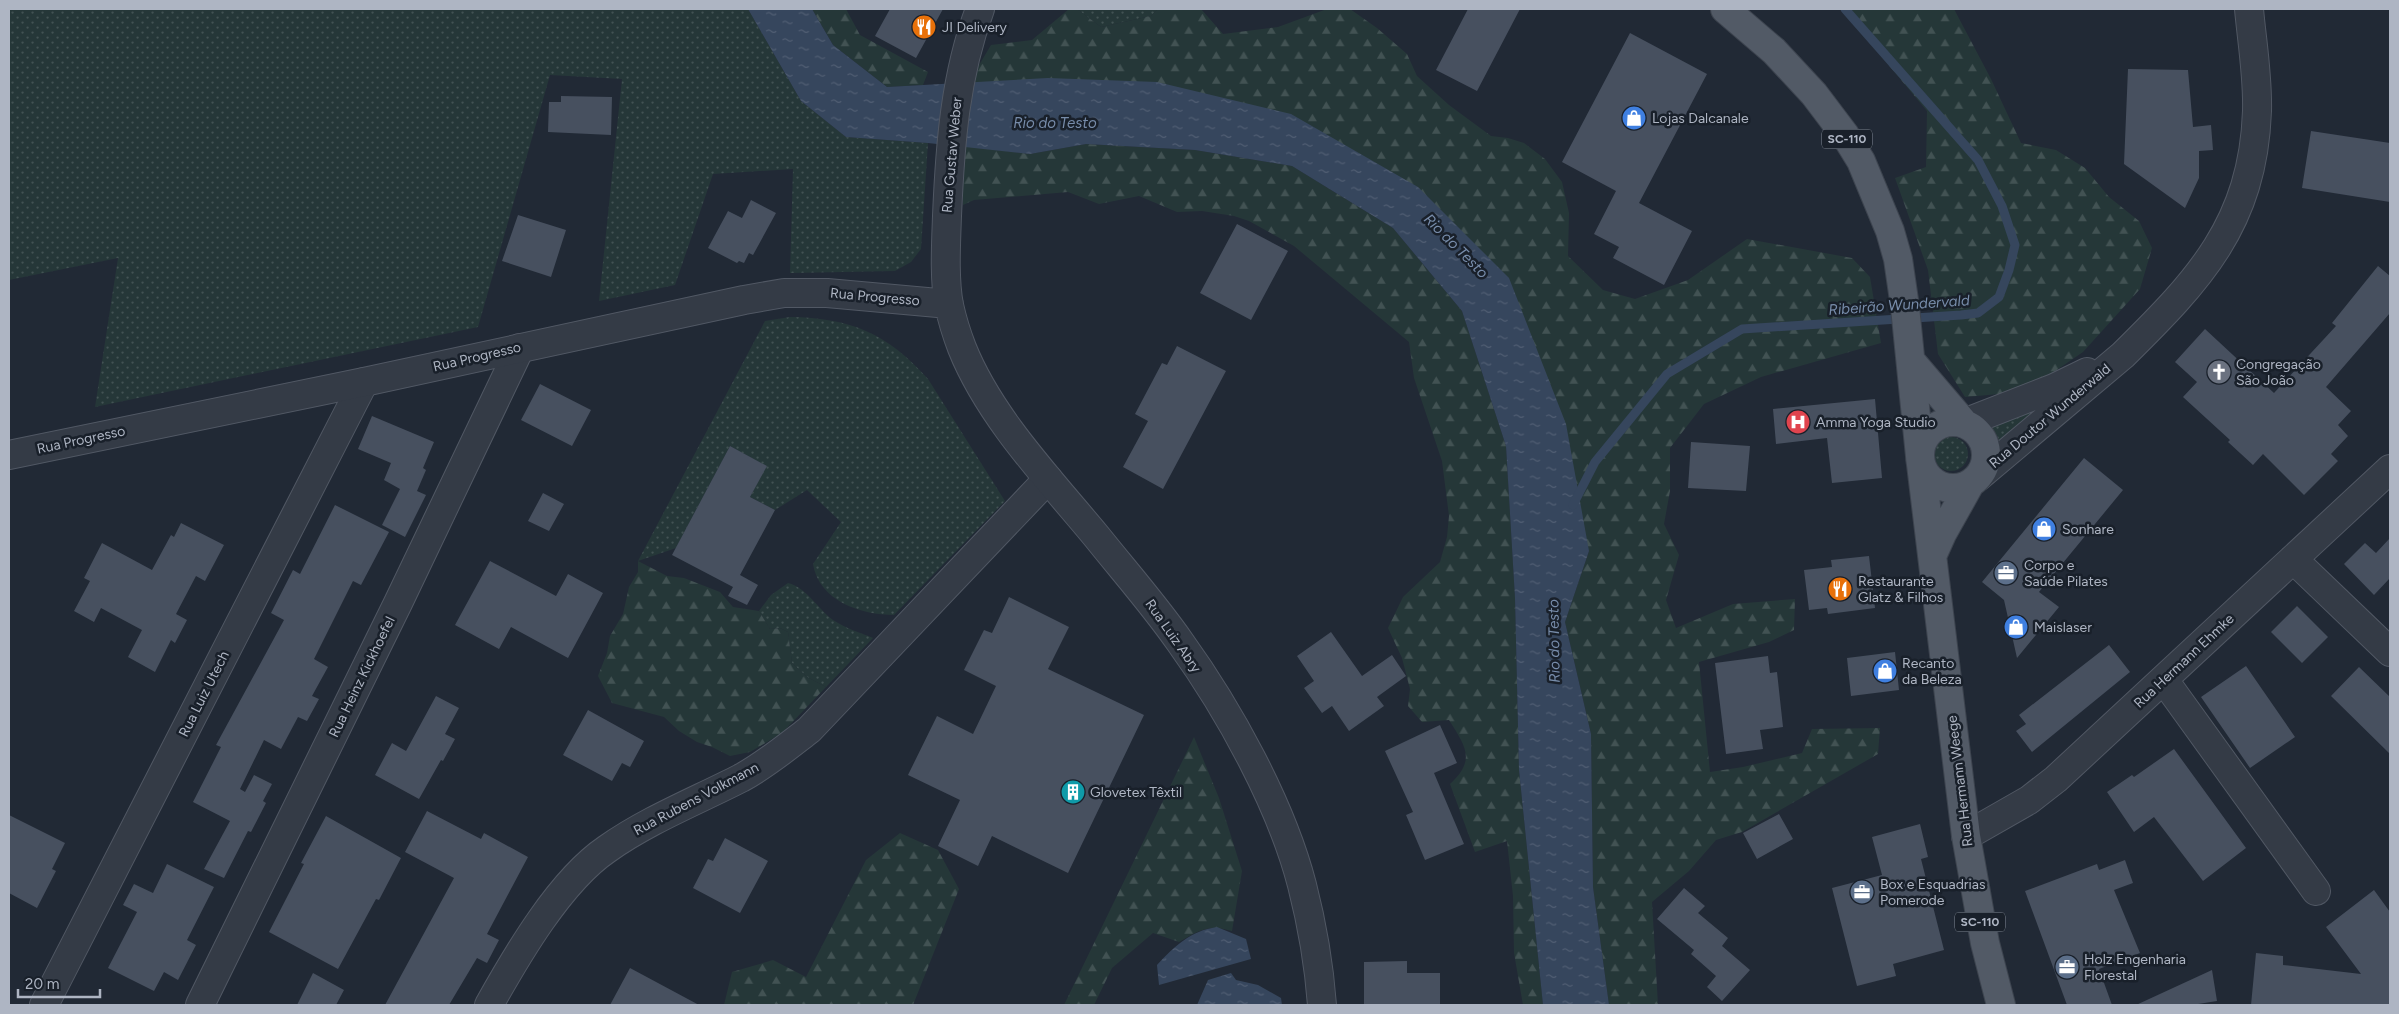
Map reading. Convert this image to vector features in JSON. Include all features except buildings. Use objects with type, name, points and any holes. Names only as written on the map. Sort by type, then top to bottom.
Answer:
[{"type":"main road","name":"SC-110","points":[[1725,9],[1774,51],[1807,87],[1853,148],[1876,196],[1890,231],[1898,259],[1909,348]]},
{"type":"main road","points":[[1909,348],[1964,423]]},
{"type":"main road","name":"Rua Hermann Weege","points":[[1909,348],[1920,456],[1966,836],[1985,943],[2001,1005]]},
{"type":"main road","points":[[1933,554],[1942,534],[1974,481],[1987,457],[1986,446],[1974,428],[1964,423],[1953,421],[1933,428],[1921,445],[1922,467],[1937,484],[1948,488],[1959,488],[1974,481]]},
{"type":"street","name":"Rua Gustav Weber","points":[[949,304],[946,245],[950,154],[959,79],[968,40],[980,9]]},
{"type":"street","name":"Rua Doutor Wunderwald","points":[[1974,481],[2122,355],[2175,302],[2205,267],[2226,234],[2245,192],[2254,150],[2257,109],[2249,9]]},
{"type":"street","name":"Rua Progresso","points":[[9,455],[784,293],[867,295],[949,304]]},
{"type":"street","name":"Rua Luiz Abry","points":[[949,304],[963,349],[984,389],[1012,432],[1181,643],[1220,704],[1252,762],[1283,830],[1302,883],[1314,935],[1322,1005]]},
{"type":"street","name":"Rua Heinz Kickhoefel","points":[[200,1005],[398,603],[520,348]]},
{"type":"street","name":"Rua Doutor Wunderwald","points":[[1964,423],[2054,388],[2122,355]]},
{"type":"street","name":"Rua Luiz Utech","points":[[44,1005],[364,382]]},
{"type":"street","name":"Rua Hermann Ehmke","points":[[1966,836],[2029,800],[2056,779],[2390,469]]},
{"type":"street","name":"Rua Rubens Volkmann","points":[[489,1005],[532,934],[560,895],[582,870],[606,849],[636,830],[743,776],[780,753],[809,730],[1048,479]]},
{"type":"street","points":[[2293,559],[2390,652]]},
{"type":"street","points":[[2164,680],[2316,890]]},
{"type":"green space","points":[[9,9],[748,9],[801,101],[846,137],[928,143],[921,249],[911,262],[895,271],[790,273],[793,169],[713,174],[675,285],[599,301],[622,79],[550,75],[478,327],[95,407],[118,258],[9,280]]},
{"type":"green space","points":[[812,9],[846,9],[860,35],[928,72],[923,85],[887,87],[833,45]]},
{"type":"green space","points":[[1069,9],[1077,9],[1101,27],[1151,16],[1158,9],[1201,9],[1223,34],[1278,27],[1327,9],[1350,9],[1377,28],[1407,54],[1417,76],[1449,105],[1491,136],[1508,138],[1524,143],[1545,159],[1562,182],[1569,213],[1568,256],[1603,290],[1635,299],[1688,280],[1747,239],[1852,258],[1870,277],[1881,343],[1761,377],[1704,404],[1670,448],[1670,491],[1664,524],[1679,555],[1666,600],[1676,628],[1733,604],[1795,599],[1794,630],[1769,642],[1699,662],[1710,772],[1743,767],[1802,753],[1812,729],[1880,728],[1878,754],[1742,832],[1716,840],[1689,871],[1652,902],[1658,1005],[1609,1005],[1593,887],[1591,734],[1565,622],[1589,551],[1418,187],[969,82],[991,45],[1032,40]]},
{"type":"green space","points":[[1077,9],[1158,9],[1151,16],[1101,27]]},
{"type":"green space","points":[[1845,9],[1954,9],[1991,79],[2021,143],[2056,150],[2085,168],[2109,197],[2139,221],[2152,248],[2140,289],[2083,352],[2042,380],[2011,393],[1965,397],[1938,354],[1928,270],[1895,178],[1926,167],[1927,111],[1876,50]]},
{"type":"green space","points":[[1086,144],[1195,150],[1292,166],[1393,228],[1462,311],[1506,446],[1515,598],[1519,770],[1543,1005],[1523,1005],[1514,953],[1513,896],[1507,841],[1475,852],[1450,784],[1463,768],[1466,760],[1464,746],[1449,720],[1422,722],[1408,706],[1410,689],[1402,658],[1388,628],[1403,597],[1440,562],[1447,537],[1449,516],[1442,461],[1414,378],[1409,342],[1294,246],[1249,221],[1234,216],[1202,211],[1177,212],[1139,196],[1099,204],[1068,192],[974,200],[963,205],[963,146],[1030,154]]},
{"type":"green space","points":[[790,317],[812,318],[850,325],[882,339],[898,350],[928,379],[1005,501],[894,615],[855,609],[843,603],[824,588],[817,577],[813,564],[841,522],[807,490],[775,510],[750,497],[766,466],[730,446],[676,548],[638,561],[765,321]]},
{"type":"green space","points":[[2049,399],[1997,452],[1998,437],[1987,426]]},
{"type":"green space","points":[[1951,437],[1963,442],[1968,454],[1963,466],[1951,471],[1939,466],[1934,454],[1939,442]]},
{"type":"green space","points":[[638,561],[667,576],[684,578],[720,592],[733,607],[759,611],[770,629],[780,628],[788,632],[792,663],[807,677],[826,687],[782,733],[750,752],[730,756],[697,742],[679,731],[664,717],[612,703],[598,676],[607,653],[610,636],[623,614],[629,587],[638,572]]},
{"type":"green space","points":[[788,583],[801,589],[833,620],[873,638],[826,687],[807,677],[792,663],[788,632],[780,628],[770,629],[759,611],[771,595]]},
{"type":"green space","points":[[1194,737],[1219,798],[1242,871],[1232,931],[1217,928],[1204,929],[1179,942],[1153,933],[1112,968],[1094,1005],[1064,1005]]},
{"type":"green space","points":[[900,833],[938,850],[959,889],[913,1005],[724,1005],[732,972],[773,960],[806,977],[866,860]]},
{"type":"water","name":"Rio do Testo","points":[[748,9],[812,9],[833,45],[887,87],[1048,78],[1157,82],[1291,114],[1418,187],[1509,278],[1566,424],[1589,551],[1565,622],[1591,734],[1593,887],[1609,1005],[1543,1005],[1519,770],[1515,598],[1506,446],[1462,311],[1393,228],[1292,166],[1195,150],[1086,144],[1030,154],[928,143],[846,137],[801,101]]},
{"type":"water","points":[[1217,927],[1246,939],[1251,959],[1159,985],[1157,965],[1164,958],[1184,940],[1199,932]]},
{"type":"water","points":[[1231,973],[1236,980],[1258,985],[1281,998],[1282,1005],[1197,1005],[1208,980]]},
{"type":"waterway","name":"Ribeirão Wundervald","points":[[1573,505],[1595,462],[1667,374],[1742,329],[1978,313],[1999,297],[2009,270],[2015,245],[2002,206],[1978,160],[1845,9]]},
{"type":"place","name":"JI Delivery","points":[[924,27]]},
{"type":"place","name":"Lojas Dalcanale","points":[[1634,118]]},
{"type":"place","name":"Congregação São João","points":[[2219,372]]},
{"type":"place","name":"Amma Yoga Studio","points":[[1798,422]]},
{"type":"place","name":"Sonhare","points":[[2044,529]]},
{"type":"place","name":"Corpo e Saúde Pilates","points":[[2006,573]]},
{"type":"place","name":"Restaurante Glatz & Filhos","points":[[1840,589]]},
{"type":"place","name":"Maislaser","points":[[2016,627]]},
{"type":"place","name":"Recanto da Beleza","points":[[1885,671]]},
{"type":"place","name":"Glovetex Têxtil","points":[[1073,792]]},
{"type":"place","name":"Box e Esquadrias Pomerode","points":[[1862,892]]},
{"type":"place","name":"Holz Engenharia Florestal","points":[[2067,967]]}]
